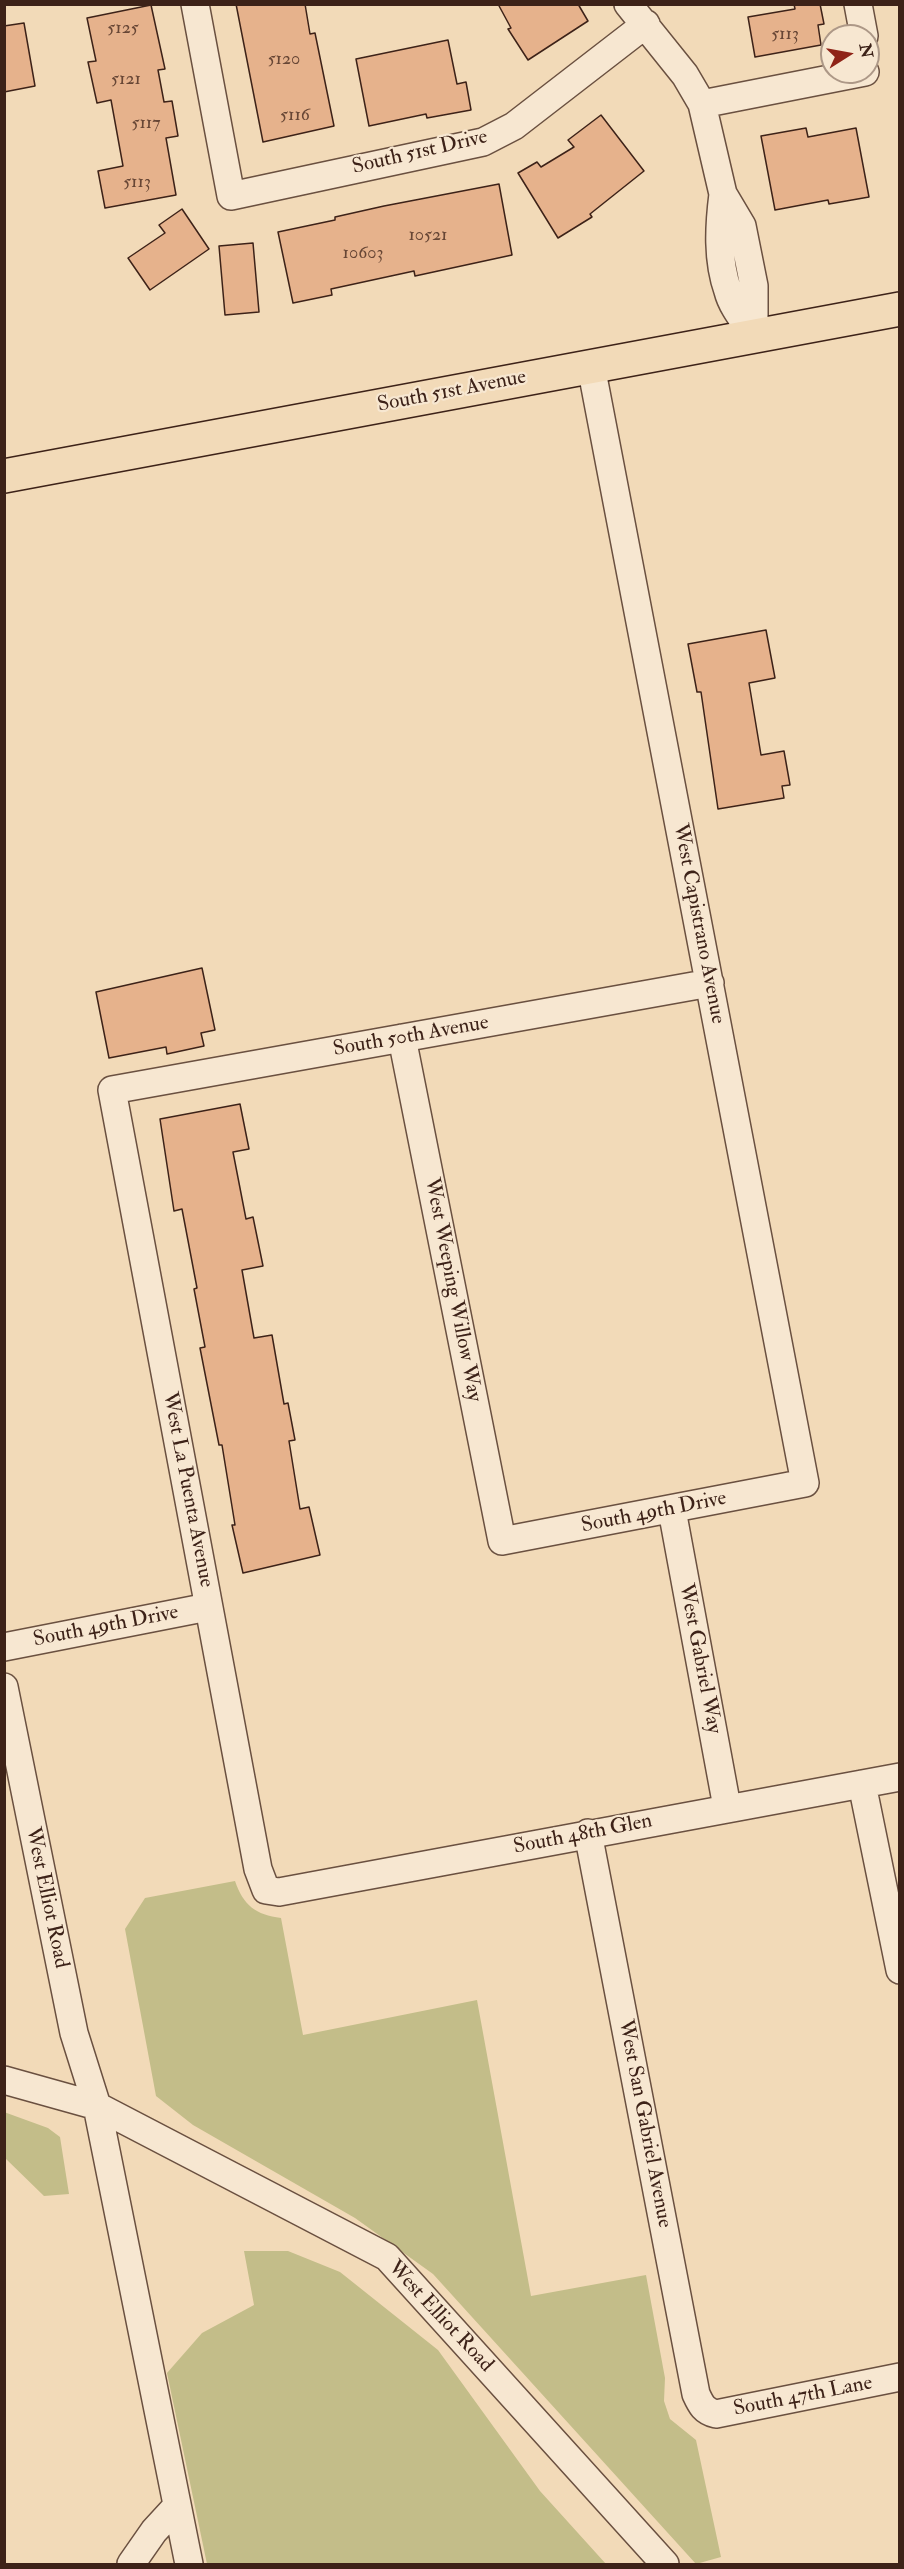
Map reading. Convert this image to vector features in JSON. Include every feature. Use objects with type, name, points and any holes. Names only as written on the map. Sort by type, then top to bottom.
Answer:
[{"type":"main road","name":"South 51st Avenue","points":[[4,476],[900,309]]},
{"type":"street","name":"South 51st Drive","points":[[195,4],[231,196],[483,142],[514,126],[637,14]]},
{"type":"street","points":[[858,4],[862,24]]},
{"type":"street","points":[[637,14],[685,75],[702,104],[723,194],[741,226],[754,286],[754,336]]},
{"type":"street","points":[[702,104],[820,79]]},
{"type":"street","name":"West Capistrano Avenue","points":[[591,366],[805,1483]]},
{"type":"street","name":"South 50th Avenue","points":[[112,1089],[710,983]]},
{"type":"street","name":"West Weeping Willow Way","points":[[402,1038],[502,1541]]},
{"type":"street","name":"West La Puenta Avenue","points":[[112,1089],[258,1869],[266,1890]]},
{"type":"street","name":"South 49th Drive","points":[[502,1541],[805,1483]]},
{"type":"street","name":"West Gabriel Way","points":[[672,1510],[727,1808]]},
{"type":"street","name":"South 49th Drive","points":[[4,1647],[208,1607]]},
{"type":"street","name":"West Elliot Road","points":[[4,1687],[74,2033],[96,2106],[189,2565]]},
{"type":"street","name":"South 48th Glen","points":[[266,1890],[279,1892],[297,1889],[588,1833],[900,1777]]},
{"type":"street","points":[[862,1784],[900,1970]]},
{"type":"street","name":"West San Gabriel Avenue","points":[[588,1833],[696,2394],[707,2412]]},
{"type":"street","points":[[4,2080],[96,2106]]},
{"type":"street","name":"West Elliot Road","points":[[96,2106],[387,2257],[665,2565]]},
{"type":"street","name":"South 47th Lane","points":[[707,2412],[716,2414],[728,2412],[900,2377]]},
{"type":"street","points":[[131,2565],[154,2531],[177,2506]]},
{"type":"shaded area","points":[[235,1881],[242,1896],[252,1907],[264,1914],[281,1918],[303,2035],[477,2000],[531,2296],[646,2275],[665,2378],[664,2401],[670,2419],[696,2440],[721,2557],[696,2564],[433,2274],[355,2218],[193,2125],[156,2096],[125,1929],[145,1898]]},
{"type":"shaded area","points":[[4,2112],[48,2128],[60,2137],[69,2194],[44,2196],[5,2158]]},
{"type":"shaded area","points":[[244,2251],[288,2251],[340,2272],[438,2350],[540,2491],[606,2564],[207,2564],[167,2373],[202,2333],[254,2305]]},
{"type":"building","points":[[236,4],[305,4],[310,34],[315,33],[334,126],[263,142]]},
{"type":"building","points":[[498,4],[578,4],[588,21],[528,60],[508,29],[511,28]]},
{"type":"building","points":[[794,4],[820,4],[824,24],[818,25],[820,45],[755,57],[748,17],[795,9]]},
{"type":"building","points":[[151,5],[165,69],[158,70],[164,102],[172,101],[178,136],[166,138],[176,195],[105,208],[98,171],[123,166],[111,100],[97,103],[88,62],[96,61],[87,18]]},
{"type":"building","points":[[24,23],[35,86],[4,92],[4,26]]},
{"type":"building","points":[[448,40],[457,84],[466,82],[471,110],[427,118],[426,114],[369,126],[356,59]]},
{"type":"building","points":[[601,115],[644,171],[590,214],[592,217],[558,238],[518,173],[537,162],[541,167],[574,147],[568,140]]},
{"type":"building","points":[[806,128],[808,137],[856,128],[869,197],[829,204],[828,200],[775,210],[761,136]]},
{"type":"building","points":[[499,184],[512,255],[415,276],[414,271],[331,289],[332,295],[293,303],[278,232],[335,220],[335,217],[384,206]]},
{"type":"building","points":[[182,209],[209,249],[150,290],[128,258],[165,233],[159,225]]},
{"type":"building","points":[[253,243],[259,312],[225,315],[219,246]]},
{"type":"building","points":[[766,630],[775,678],[749,683],[761,755],[784,751],[790,785],[782,786],[784,798],[718,809],[701,692],[697,692],[688,644]]},
{"type":"building","points":[[202,968],[215,1030],[201,1033],[204,1046],[167,1054],[166,1047],[109,1058],[96,992]]},
{"type":"building","points":[[240,1104],[249,1149],[233,1152],[246,1219],[253,1217],[263,1266],[242,1270],[254,1338],[272,1335],[284,1404],[288,1403],[295,1440],[289,1441],[300,1509],[309,1507],[320,1555],[243,1573],[232,1525],[235,1525],[222,1445],[219,1445],[200,1348],[205,1347],[194,1289],[197,1288],[182,1209],[174,1211],[160,1119]]}]
